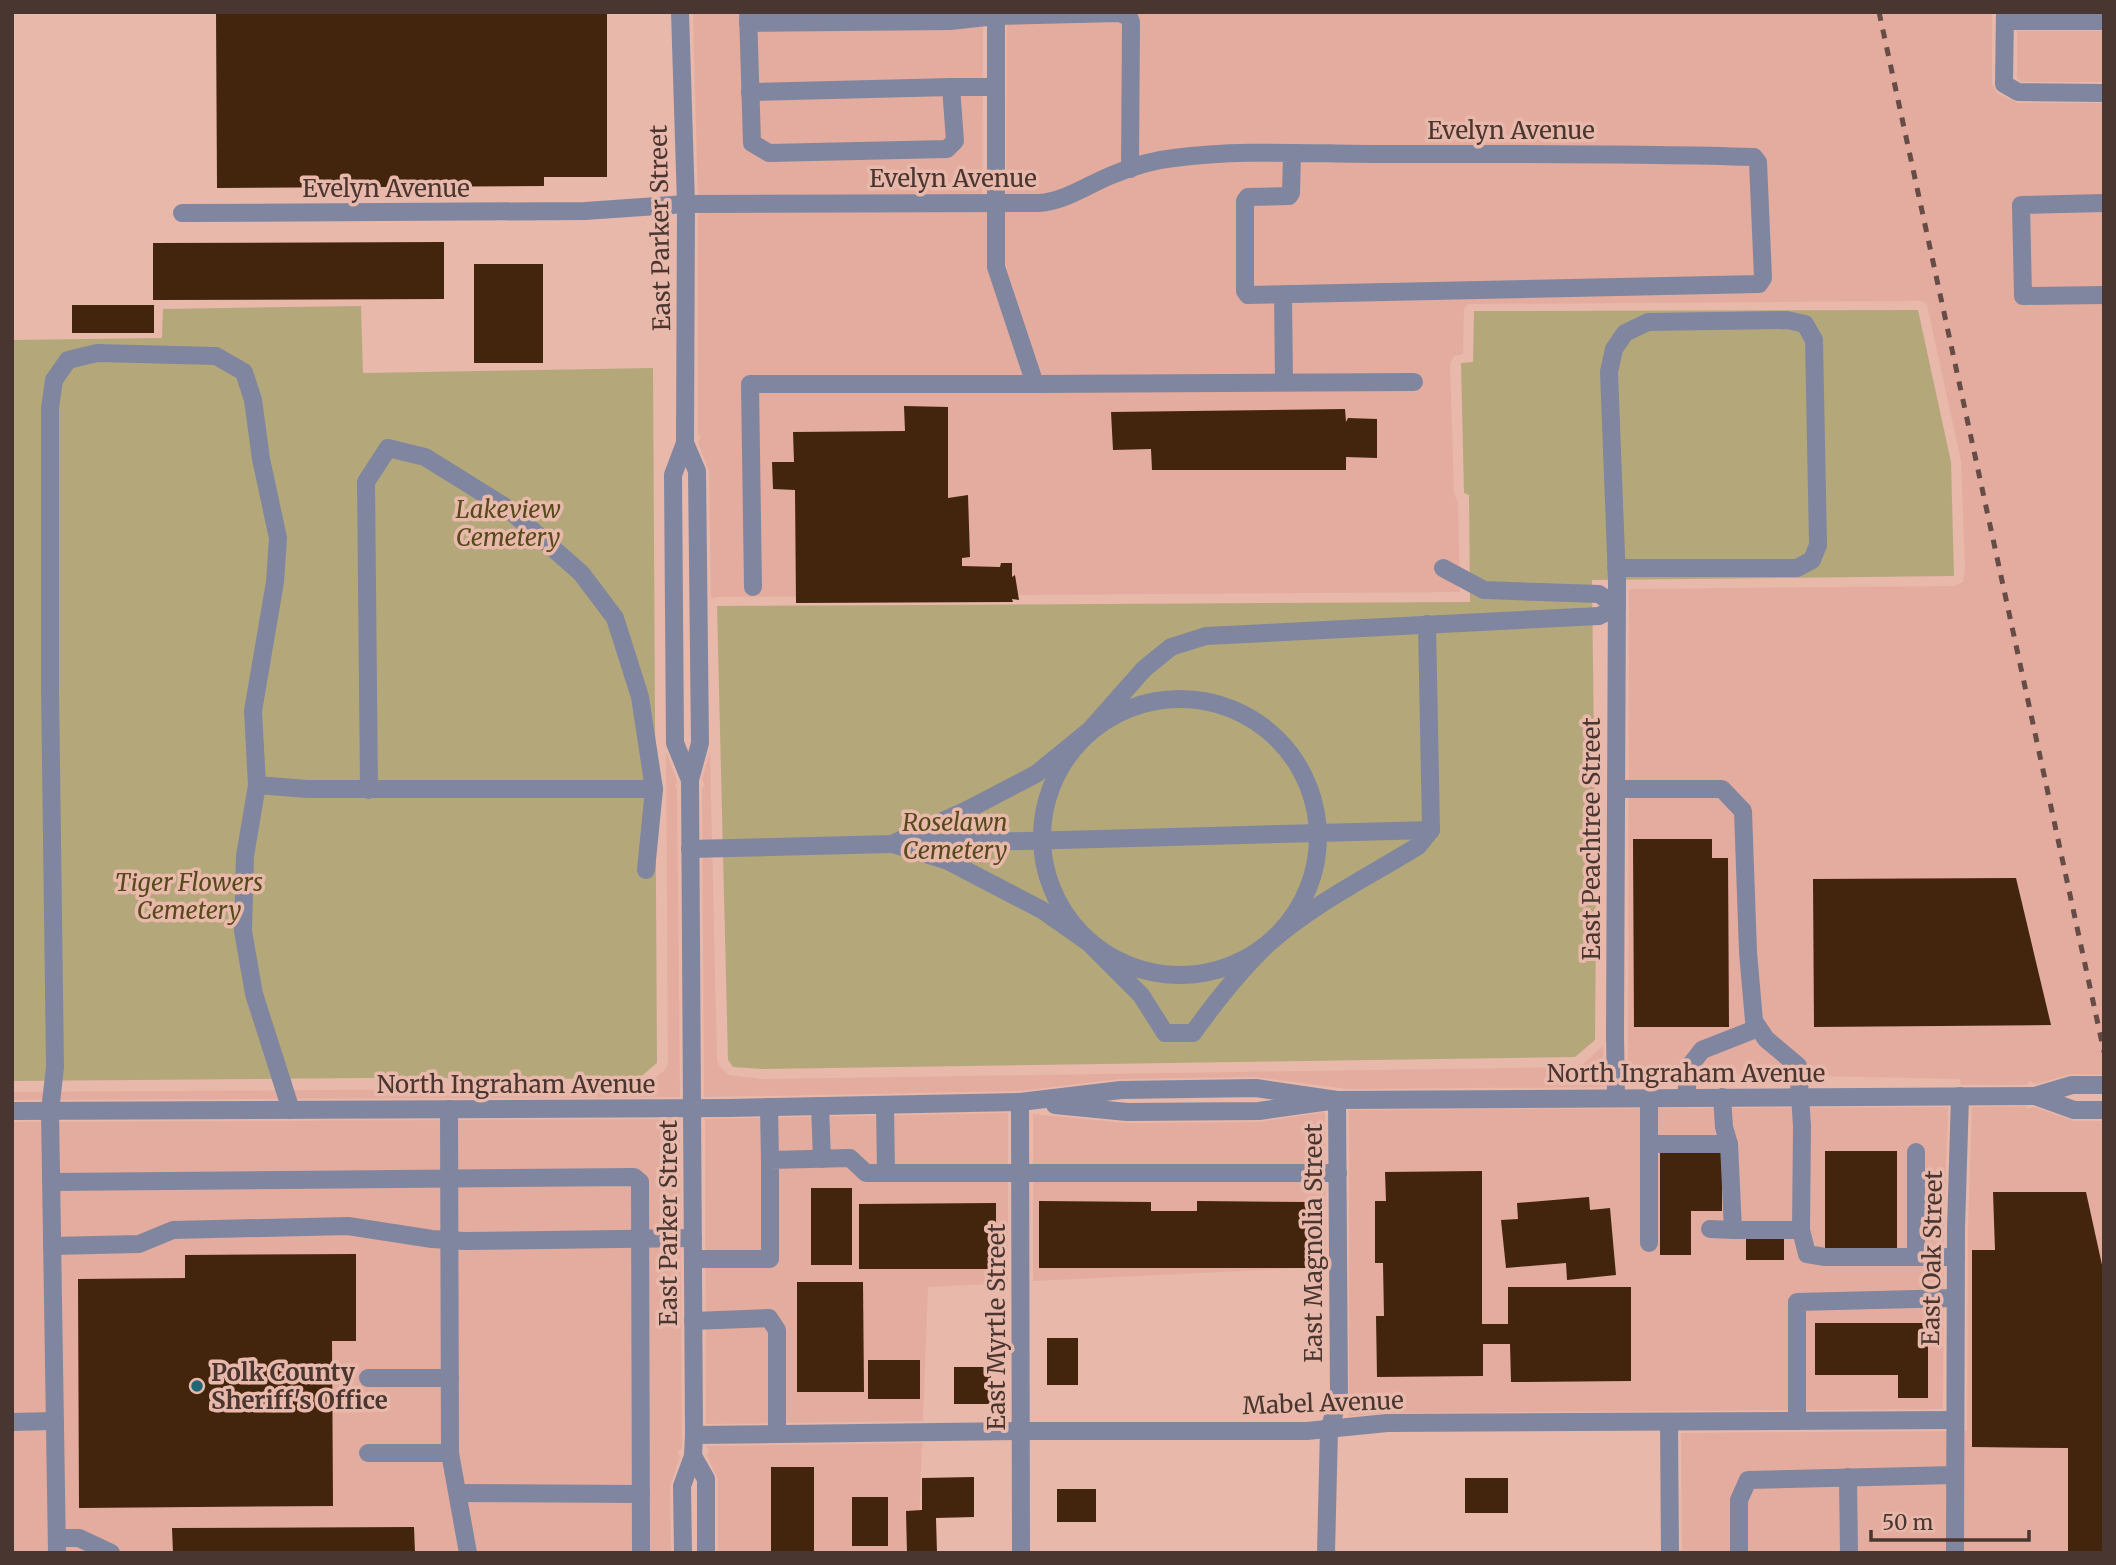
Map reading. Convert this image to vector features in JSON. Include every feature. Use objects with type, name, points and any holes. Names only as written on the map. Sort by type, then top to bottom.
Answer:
[{"type":"street","name":"East Parker Street","points":[[680,12],[686,204],[685,443],[673,475],[675,743],[690,780]]},
{"type":"street","points":[[951,88],[955,141],[947,149],[769,153],[752,143],[748,18],[1119,13],[1129,17],[1131,22],[1130,169]]},
{"type":"street","points":[[996,14],[996,267],[1035,384]]},
{"type":"street","points":[[2104,21],[2005,16],[2004,84],[2018,92],[2104,93]]},
{"type":"street","points":[[750,92],[995,87]]},
{"type":"street","points":[[1284,382],[1283,296],[1248,295],[1245,291],[1245,201],[1248,197],[1289,196],[1292,154]]},
{"type":"street","name":"Evelyn Avenue","points":[[182,213],[586,211],[686,204],[1055,201],[1113,174],[1172,158],[1208,155],[1716,156],[1754,157],[1758,162],[1763,278],[1759,284],[1283,296]]},
{"type":"street","points":[[2104,203],[2021,205],[2022,296],[2104,295]]},
{"type":"street","name":"East Peachtree Street","points":[[1616,574],[1797,568],[1812,560],[1818,545],[1814,340],[1805,324],[1787,320],[1648,322],[1625,333],[1614,349],[1609,372],[1617,607],[1616,1097]]},
{"type":"street","points":[[111,1553],[79,1538],[57,1545],[50,1111],[55,1067],[50,687],[50,408],[54,380],[68,359],[97,353],[216,356],[244,372],[253,400],[261,459],[278,538],[275,582],[253,711],[257,785],[245,856],[243,931],[254,994],[291,1110]]},
{"type":"street","points":[[754,587],[750,384],[1414,382]]},
{"type":"street","name":"East Parker Street","points":[[683,1553],[682,1486],[693,1456],[694,1436],[690,780],[700,743],[697,471],[685,443]]},
{"type":"street","points":[[369,790],[366,482],[388,447],[425,457],[506,508],[581,573],[615,618],[640,697],[654,789],[646,870]]},
{"type":"street","points":[[1443,568],[1484,590],[1599,594],[1617,607]]},
{"type":"street","points":[[892,844],[967,810],[1036,774],[1090,730],[1128,707],[1171,698],[1215,702],[1256,720],[1289,750],[1310,789],[1319,833],[1313,875],[1296,913],[1221,994],[1193,1033],[1165,1033],[1141,995],[1064,914],[1047,879],[1041,841],[1046,800],[1063,762],[1090,730],[1144,669],[1171,647],[1206,636],[1599,615],[1617,607]]},
{"type":"street","points":[[892,844],[948,861],[1042,910],[1122,964],[1159,975],[1198,975],[1236,965],[1269,944],[1302,917],[1418,846],[1432,830],[1427,624]]},
{"type":"street","points":[[257,785],[369,790],[654,789]]},
{"type":"street","points":[[1617,789],[1722,789],[1743,811],[1748,952],[1754,1021],[1766,1038],[1798,1066],[1801,1230],[1807,1254],[1825,1257],[1956,1257]]},
{"type":"street","points":[[690,849],[1432,830]]},
{"type":"street","points":[[1686,1097],[1689,1067],[1702,1050],[1758,1028]]},
{"type":"street","name":"North Ingraham Avenue","points":[[12,1111],[885,1105],[1020,1102],[1121,1090],[1256,1088],[1337,1100],[2035,1096],[2073,1085],[2104,1086]]},
{"type":"street","name":"East Oak Street","points":[[1955,1553],[1955,1298],[1960,1096]]},
{"type":"street","name":"North Ingraham Avenue","points":[[2035,1096],[2074,1110],[2104,1110]]},
{"type":"street","points":[[1649,1097],[1649,1243]]},
{"type":"street","points":[[1723,1097],[1724,1126],[1729,1144],[1733,1230]]},
{"type":"street","name":"East Magnolia Street","points":[[1326,1553],[1329,1429],[1339,1399],[1337,1100]]},
{"type":"street","name":"East Myrtle Street","points":[[1020,1102],[1021,1553]]},
{"type":"street","points":[[885,1105],[886,1173]]},
{"type":"street","points":[[820,1106],[822,1159]]},
{"type":"street","points":[[693,1259],[770,1259],[769,1107]]},
{"type":"street","points":[[449,1109],[450,1453],[468,1553]]},
{"type":"street","points":[[1649,1144],[1729,1144]]},
{"type":"street","points":[[1916,1152],[1916,1257]]},
{"type":"street","points":[[770,1160],[850,1158],[866,1173],[1338,1173]]},
{"type":"street","points":[[51,1182],[634,1177],[640,1182],[641,1553]]},
{"type":"street","points":[[52,1247],[139,1244],[173,1230],[348,1226],[432,1239],[464,1241],[693,1238]]},
{"type":"street","points":[[1710,1229],[1801,1230]]},
{"type":"street","points":[[1797,1421],[1797,1302],[1955,1298]]},
{"type":"street","points":[[693,1321],[769,1318],[777,1330],[777,1434]]},
{"type":"street","points":[[368,1378],[450,1378]]},
{"type":"street","name":"Mabel Avenue","points":[[694,1436],[1021,1431],[1307,1432],[1387,1423],[1955,1420]]},
{"type":"street","points":[[12,1422],[55,1421]]},
{"type":"street","points":[[1669,1422],[1670,1553]]},
{"type":"street","points":[[368,1453],[450,1453]]},
{"type":"street","name":"East Parker Street","points":[[693,1456],[706,1479],[706,1553]]},
{"type":"street","points":[[1739,1553],[1739,1500],[1748,1480],[1955,1475]]},
{"type":"street","points":[[1848,1477],[1849,1553]]},
{"type":"street","points":[[458,1493],[641,1494]]},
{"type":"shaded area","points":[[693,12],[983,12],[982,212],[1006,212],[1007,12],[1992,12],[1992,84],[1997,93],[2018,103],[2104,103],[2104,1075],[2072,1074],[2036,1084],[2029,1081],[2027,1085],[1961,1085],[1960,1079],[1628,1072],[1629,589],[1954,586],[1963,582],[1965,567],[1961,461],[1927,305],[1922,301],[1468,304],[1464,309],[1463,354],[1454,356],[1450,363],[1460,592],[711,599],[709,471],[698,443],[701,436],[698,435],[698,204]]},
{"type":"shaded area","points":[[2017,31],[2104,31],[2104,82],[2021,82],[2017,78]]},
{"type":"shaded area","points":[[666,752],[677,780],[680,1097],[12,1100],[12,1092],[642,1088],[665,1070],[668,1063]]},
{"type":"shaded area","points":[[710,752],[717,1060],[719,1066],[729,1075],[762,1079],[1575,1067],[1583,1064],[1603,1046],[1604,1087],[1348,1089],[1255,1077],[1120,1079],[1020,1091],[704,1097],[702,788],[705,786],[702,779]]},
{"type":"shaded area","points":[[2026,1106],[2027,1109],[2034,1107],[2074,1121],[2104,1121],[2104,1553],[1682,1553],[1681,1433],[1967,1431],[1968,1228],[1972,1107]]},
{"type":"shaded area","points":[[1948,1107],[1943,1409],[1387,1413],[1349,1416],[1349,1110]]},
{"type":"shaded area","points":[[1325,1112],[1326,1267],[1033,1281],[1033,1114],[1127,1123],[1259,1122]]},
{"type":"shaded area","points":[[1008,1113],[1008,1283],[928,1287],[923,1421],[706,1424],[705,1119]]},
{"type":"shaded area","points":[[680,1119],[682,1449],[677,1451],[680,1457],[670,1486],[671,1553],[12,1553],[12,1122]]},
{"type":"shaded area","points":[[922,1443],[918,1553],[718,1553],[718,1479],[707,1456],[709,1450],[706,1446]]},
{"type":"green space","points":[[361,306],[363,373],[653,368],[657,1063],[638,1079],[12,1081],[12,340],[162,338],[163,309]]},
{"type":"green space","name":"Roselawn Cemetery","points":[[1918,310],[1951,462],[1954,576],[1592,580],[1595,1040],[1575,1057],[762,1069],[733,1067],[728,1060],[717,606],[1470,602],[1469,495],[1464,493],[1461,363],[1473,362],[1474,311]]},
{"type":"building","points":[[216,12],[607,12],[607,177],[544,177],[544,186],[217,188]]},
{"type":"building","points":[[444,242],[444,299],[153,300],[153,243]]},
{"type":"building","points":[[474,264],[543,264],[543,363],[474,363]]},
{"type":"building","points":[[72,305],[154,305],[154,333],[72,333]]},
{"type":"building","points":[[904,406],[948,407],[948,498],[968,495],[970,557],[962,558],[962,566],[1000,567],[1001,563],[1012,563],[1012,577],[1015,575],[1019,600],[796,603],[795,490],[773,489],[772,462],[794,462],[793,432],[905,431]]},
{"type":"building","points":[[1345,409],[1346,422],[1348,418],[1377,419],[1377,458],[1346,457],[1346,470],[1152,470],[1151,449],[1113,450],[1111,412]]},
{"type":"building","points":[[1633,839],[1712,839],[1712,858],[1728,858],[1729,1027],[1634,1027]]},
{"type":"building","points":[[2016,878],[2051,1025],[1814,1027],[1813,879]]},
{"type":"building","points":[[1660,1151],[1722,1151],[1722,1211],[1691,1211],[1691,1255],[1660,1255]]},
{"type":"building","points":[[1825,1151],[1897,1151],[1897,1251],[1825,1251]]},
{"type":"building","points":[[1482,1171],[1482,1324],[1508,1324],[1508,1287],[1631,1287],[1631,1381],[1511,1382],[1510,1344],[1483,1344],[1483,1376],[1377,1377],[1376,1316],[1384,1316],[1383,1263],[1375,1263],[1375,1201],[1386,1201],[1385,1172]]},
{"type":"building","points":[[811,1188],[852,1188],[852,1265],[811,1265]]},
{"type":"building","points":[[1993,1192],[2086,1192],[2104,1274],[2104,1553],[2068,1553],[2068,1448],[1972,1447],[1972,1250],[1995,1250]]},
{"type":"building","points":[[1589,1197],[1590,1210],[1610,1208],[1616,1275],[1567,1280],[1566,1263],[1506,1268],[1501,1220],[1518,1219],[1517,1203]]},
{"type":"building","points":[[1039,1201],[1151,1202],[1151,1211],[1197,1211],[1197,1201],[1309,1202],[1309,1268],[1039,1268]]},
{"type":"building","points":[[996,1203],[996,1269],[859,1269],[859,1204]]},
{"type":"building","points":[[1746,1239],[1784,1239],[1784,1260],[1746,1260]]},
{"type":"building","points":[[356,1254],[356,1341],[332,1341],[333,1506],[79,1508],[78,1279],[185,1278],[185,1255]]},
{"type":"building","points":[[797,1282],[863,1282],[864,1392],[797,1392]]},
{"type":"building","points":[[1815,1323],[1928,1323],[1928,1398],[1898,1398],[1898,1375],[1815,1375]]},
{"type":"building","points":[[1047,1338],[1078,1338],[1078,1385],[1047,1385]]},
{"type":"building","points":[[868,1360],[920,1360],[920,1399],[868,1399]]},
{"type":"building","points":[[954,1367],[991,1367],[991,1404],[954,1404]]},
{"type":"building","points":[[771,1467],[814,1467],[814,1553],[771,1553]]},
{"type":"building","points":[[974,1477],[974,1517],[936,1518],[937,1553],[907,1553],[906,1511],[922,1510],[922,1478]]},
{"type":"building","points":[[1465,1478],[1508,1478],[1508,1513],[1465,1513]]},
{"type":"building","points":[[1057,1489],[1096,1489],[1096,1522],[1057,1522]]},
{"type":"building","points":[[852,1497],[888,1497],[888,1546],[852,1546]]},
{"type":"building","points":[[414,1527],[415,1553],[173,1553],[172,1528]]},
{"type":"railway","points":[[1879,12],[2104,1052]]},
{"type":"place","name":"Polk County Sheriff's Office","points":[[197,1386]]},
{"type":"park label","name":"Lakeview Cemetery","points":[[508,523]]},
{"type":"park label","name":"Tiger Flowers Cemetery","points":[[189,896]]}]
